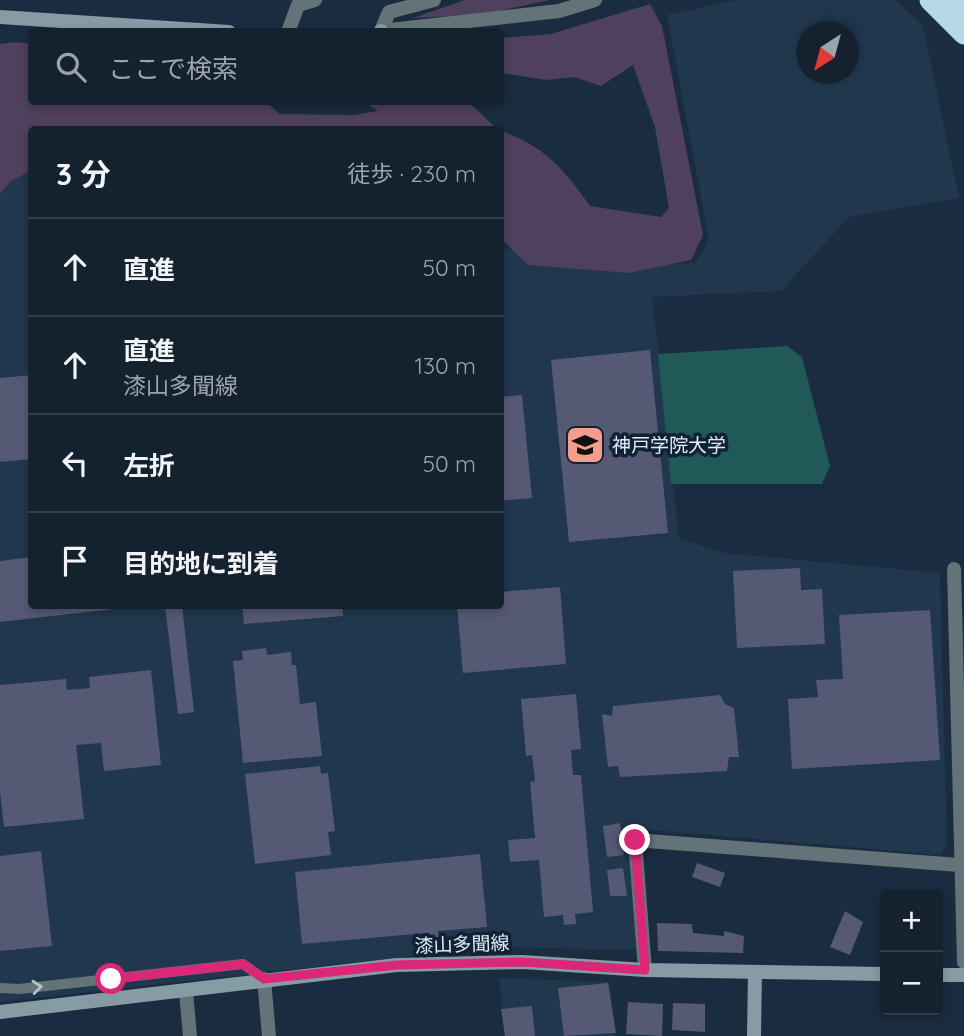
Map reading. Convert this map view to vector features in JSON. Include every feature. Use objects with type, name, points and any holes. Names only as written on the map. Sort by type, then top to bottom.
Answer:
[{"type":"highway","points":[[930,0],[964,34]]},
{"type":"highway","points":[[954,0],[964,10]]},
{"type":"street","points":[[1,0],[3,16],[172,28]]},
{"type":"street","points":[[289,28],[298,5],[315,0]]},
{"type":"street","points":[[382,28],[389,12],[434,0]]},
{"type":"street","points":[[408,28],[559,11],[595,0]]},
{"type":"street","points":[[954,569],[959,865],[964,962]]},
{"type":"street","points":[[645,970],[635,840],[959,865]]},
{"type":"street","name":"漆山多聞線","points":[[0,1012],[397,965],[522,962],[645,970],[880,974]]},
{"type":"street","points":[[754,1036],[755,972]]},
{"type":"street","points":[[943,975],[964,975]]},
{"type":"street","points":[[264,979],[269,1036]]},
{"type":"street","points":[[186,992],[190,1036]]},
{"type":"lane","points":[[0,988],[19,989],[243,964],[264,979]]},
{"type":"shaded area","points":[[465,0],[549,0],[480,15],[413,18]]},
{"type":"shaded area","name":"神戸学院大学","points":[[736,0],[896,0],[923,26],[959,198],[849,217],[781,291],[652,297],[679,538],[724,553],[940,573],[947,845],[941,855],[628,828],[637,950],[492,947],[0,1002],[0,183],[28,165],[28,609],[504,609],[504,249],[604,266],[695,263],[709,240],[667,15]]},
{"type":"shaded area","points":[[650,4],[662,26],[703,235],[691,260],[629,273],[528,265],[504,242],[504,132],[529,143],[552,160],[590,206],[661,217],[669,208],[655,127],[633,65],[601,86],[574,77],[546,80],[504,73],[504,38],[551,34]]},
{"type":"shaded area","points":[[0,44],[28,44],[28,105],[270,105],[280,114],[354,115],[378,111],[369,105],[470,105],[494,126],[28,126],[28,172],[10,182],[0,194]]},
{"type":"shaded area","points":[[787,346],[802,357],[830,466],[822,484],[671,484],[658,354]]},
{"type":"shaded area","points":[[499,978],[610,982],[615,1036],[506,1036]]},
{"type":"building","points":[[650,350],[668,533],[569,542],[551,360]]},
{"type":"building","points":[[28,375],[28,459],[0,462],[0,378]]},
{"type":"building","points":[[522,395],[532,498],[504,501],[504,397]]},
{"type":"building","points":[[28,558],[28,609],[114,609],[0,622],[0,561]]},
{"type":"building","points":[[800,568],[801,590],[822,589],[825,644],[737,648],[733,571]]},
{"type":"building","points":[[560,587],[566,664],[463,673],[457,609],[504,609],[504,592]]},
{"type":"building","points":[[165,609],[182,609],[194,712],[178,714]]},
{"type":"building","points":[[242,609],[342,609],[343,616],[244,624]]},
{"type":"building","points":[[930,610],[940,760],[792,769],[788,699],[818,697],[816,680],[843,679],[839,615]]},
{"type":"building","points":[[266,648],[267,655],[291,652],[292,665],[296,665],[300,704],[316,702],[322,756],[243,763],[233,661],[243,660],[242,651]]},
{"type":"building","points":[[151,670],[161,765],[104,771],[101,743],[76,745],[84,819],[4,827],[0,792],[0,685],[66,679],[67,690],[90,688],[89,677]]},
{"type":"building","points":[[576,694],[581,749],[571,750],[573,775],[581,775],[593,912],[575,914],[576,924],[564,925],[563,915],[544,917],[539,860],[510,862],[508,840],[535,838],[530,782],[535,781],[532,755],[526,756],[521,699]]},
{"type":"building","points":[[720,695],[725,704],[734,708],[739,757],[729,757],[727,771],[620,777],[618,766],[608,767],[602,714],[612,716],[613,706]]},
{"type":"building","points":[[320,766],[321,774],[328,773],[335,831],[328,832],[331,855],[255,864],[245,774]]},
{"type":"building","points":[[620,823],[624,855],[607,857],[603,826]]},
{"type":"building","points":[[41,851],[52,946],[0,951],[0,856]]},
{"type":"building","points":[[480,854],[487,927],[438,931],[439,939],[427,941],[426,933],[302,944],[295,872]]},
{"type":"building","points":[[697,863],[725,873],[720,887],[692,877]]},
{"type":"building","points":[[623,868],[627,896],[610,896],[607,870]]},
{"type":"building","points":[[845,911],[863,922],[850,955],[830,947]]},
{"type":"building","points":[[657,923],[692,924],[693,933],[724,936],[724,931],[744,936],[743,953],[658,951]]},
{"type":"building","points":[[608,983],[616,1033],[564,1036],[558,988]]},
{"type":"building","points":[[628,1002],[663,1004],[662,1036],[626,1034]]},
{"type":"building","points":[[673,1003],[705,1004],[705,1032],[672,1030]]},
{"type":"building","points":[[532,1006],[535,1036],[505,1036],[501,1009]]},
{"type":"place","name":"神戸学院大学","points":[[585,445]]},
{"type":"route","points":[[111,979],[243,964],[264,979],[397,965],[522,962],[645,970],[635,840]]}]
